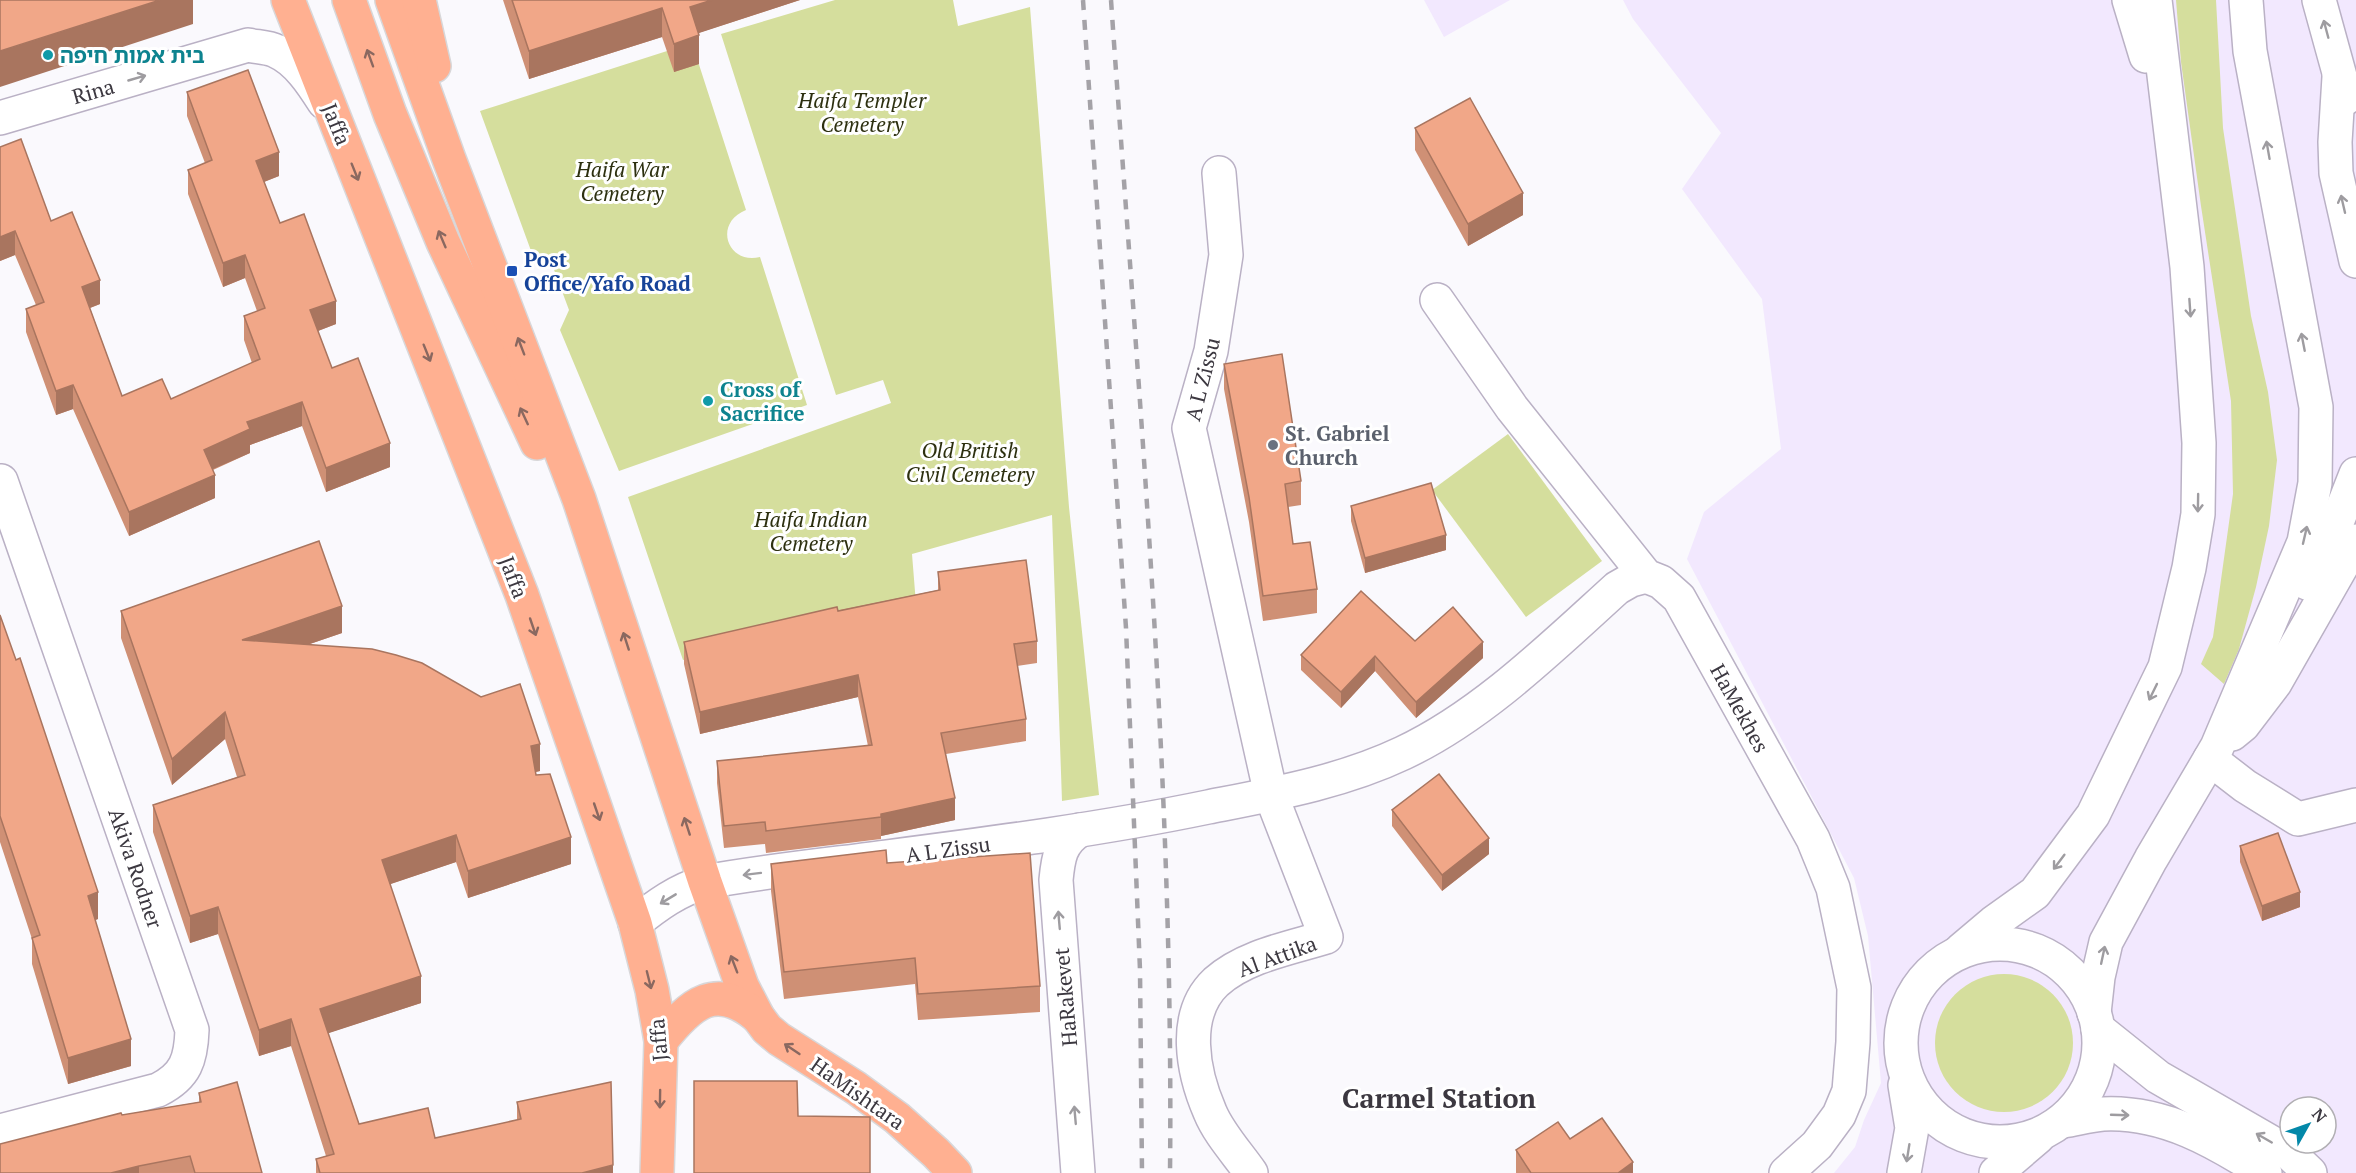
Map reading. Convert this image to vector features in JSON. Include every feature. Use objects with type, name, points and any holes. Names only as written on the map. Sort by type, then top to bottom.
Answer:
[{"type":"highway","name":"Jaffa","points":[[288,0],[522,595],[635,923],[652,990],[661,1041],[657,1169]]},
{"type":"highway","points":[[349,0],[390,114],[443,242],[476,314],[546,462],[579,499]]},
{"type":"highway","points":[[392,0],[449,159],[579,499],[705,882],[732,960],[758,1017]]},
{"type":"highway","points":[[419,0],[434,62],[449,159]]},
{"type":"highway","points":[[661,1041],[691,1011],[708,1000],[729,998],[740,1002],[758,1017]]},
{"type":"highway","name":"HaMishtara","points":[[758,1017],[779,1040],[856,1088],[897,1118],[955,1173]]},
{"type":"street","points":[[2129,0],[2158,94],[2187,267]]},
{"type":"street","points":[[1904,1173],[1912,1128],[1900,1054],[1902,1022],[1913,992],[1934,967],[1961,951],[1993,923],[2035,893],[2093,815],[2165,667],[2189,568],[2198,514],[2199,444],[2187,267],[2155,0]]},
{"type":"street","points":[[2213,753],[2304,542],[2315,483],[2316,407],[2252,62],[2246,0]]},
{"type":"street","points":[[2319,0],[2339,77],[2356,125]]},
{"type":"street","name":"Rina","points":[[0,118],[248,45],[275,50],[290,61],[306,75],[333,116]]},
{"type":"street","points":[[2339,77],[2335,142],[2336,173],[2356,261]]},
{"type":"street","name":"A L Zissu","points":[[1219,172],[1226,255],[1211,351],[1189,428],[1271,795]]},
{"type":"street","name":"HaMekhes","points":[[1437,300],[1512,408],[1646,576],[1661,582],[1679,598],[1813,839],[1833,888],[1854,988],[1849,1091],[1839,1115],[1817,1145],[1786,1173]]},
{"type":"street","points":[[1996,1173],[2080,1102],[2093,1080],[2099,1055],[2096,1021],[2098,977],[2106,942],[2151,858],[2213,753],[2258,683],[2334,530],[2356,474]]},
{"type":"street","name":"Akiva Rodner","points":[[0,1131],[158,1090],[173,1082],[192,1053],[192,1030],[1,481]]},
{"type":"street","points":[[2213,753],[2243,725],[2275,683],[2356,541]]},
{"type":"street","name":"A L Zissu","points":[[635,923],[674,895],[705,882],[1080,830],[1271,795],[1344,776],[1404,753],[1456,722],[1513,681],[1617,588],[1631,580],[1646,576]]},
{"type":"street","points":[[2213,753],[2245,786],[2298,819],[2356,805]]},
{"type":"street","name":"Al Attika","points":[[1251,1173],[1210,1114],[1199,1080],[1192,1034],[1200,1006],[1215,983],[1234,970],[1264,956],[1326,937],[1271,795]]},
{"type":"street","name":"HaRakevet","points":[[1078,1173],[1056,880],[1059,853],[1065,842],[1080,830]]},
{"type":"street","points":[[1014,839],[1042,858],[1056,880]]},
{"type":"street","points":[[1961,951],[1982,945],[2004,943],[2034,949],[2060,964],[2081,985],[2096,1021],[2158,1077],[2288,1152],[2310,1173]]},
{"type":"street","points":[[1900,1054],[1908,1083],[1925,1110],[1949,1130],[1979,1140],[2010,1142],[2103,1114],[2132,1115],[2162,1121],[2217,1143],[2265,1173]]},
{"type":"shaded area","points":[[1424,0],[1510,0],[1444,37]]},
{"type":"shaded area","points":[[1623,0],[2356,0],[2356,1173],[1834,1173],[1855,1147],[1864,1120],[1881,1083],[1868,936],[1854,878],[1687,559],[1704,512],[1781,449],[1762,299],[1682,189],[1721,133],[1633,19]]},
{"type":"green space","points":[[835,0],[953,0],[958,26],[1030,7],[1069,507],[1099,795],[1062,801],[1052,515],[912,554],[916,604],[827,623],[683,660],[628,497],[891,403],[883,380],[836,395],[721,34]]},
{"type":"green space","points":[[2176,0],[2216,0],[2223,128],[2251,316],[2268,392],[2277,460],[2269,526],[2256,587],[2239,649],[2224,684],[2201,664],[2213,637],[2233,494],[2231,401],[2181,62]]},
{"type":"green space","name":"Haifa War Cemetery","points":[[692,43],[746,210],[736,216],[730,224],[727,233],[728,241],[739,255],[749,258],[760,257],[807,405],[619,471],[560,330],[569,310],[553,267],[534,259],[480,111]]},
{"type":"green space","points":[[1508,434],[1602,561],[1526,617],[1432,490]]},
{"type":"green space","points":[[2004,974],[2030,980],[2042,986],[2052,995],[2061,1005],[2067,1017],[2073,1043],[2067,1069],[2061,1081],[2052,1091],[2042,1100],[2030,1106],[2004,1112],[1978,1106],[1966,1100],[1956,1091],[1947,1081],[1941,1069],[1935,1043],[1941,1017],[1947,1005],[1956,995],[1966,986],[1978,980]]},
{"type":"building","points":[[0,0],[160,0],[0,51]]},
{"type":"building","points":[[512,0],[712,0],[690,7],[699,35],[674,44],[662,8],[529,51]]},
{"type":"building","points":[[248,70],[279,152],[256,161],[280,223],[304,214],[336,301],[310,310],[332,368],[358,358],[390,443],[326,468],[302,402],[247,422],[250,429],[204,450],[215,475],[129,512],[73,385],[56,391],[26,309],[44,302],[15,231],[0,237],[0,147],[21,139],[51,221],[72,212],[100,280],[82,287],[122,396],[162,379],[171,399],[260,359],[244,316],[265,308],[245,255],[223,263],[188,170],[212,160],[187,92]]},
{"type":"building","points":[[1470,98],[1523,193],[1468,224],[1415,128]]},
{"type":"building","points":[[1282,354],[1301,481],[1285,484],[1293,544],[1310,542],[1317,589],[1263,596],[1249,497],[1224,364]]},
{"type":"building","points":[[1431,483],[1446,535],[1365,558],[1351,506]]},
{"type":"building","points":[[319,541],[342,606],[242,640],[372,649],[422,663],[481,697],[520,684],[540,744],[531,746],[536,775],[550,774],[571,837],[468,871],[456,835],[382,860],[421,976],[320,1009],[359,1124],[428,1108],[435,1138],[521,1119],[517,1102],[611,1082],[613,1165],[582,1173],[320,1173],[316,1159],[334,1154],[291,1019],[259,1030],[218,907],[190,916],[153,805],[245,775],[225,712],[172,759],[121,611]]},
{"type":"building","points":[[1026,560],[1037,641],[1014,644],[1026,719],[941,733],[955,798],[881,814],[881,817],[766,831],[765,822],[724,826],[717,761],[872,745],[858,675],[700,712],[684,642],[837,607],[838,611],[940,590],[938,572]]},
{"type":"building","points":[[1361,591],[1415,641],[1453,607],[1483,642],[1416,702],[1375,656],[1341,692],[1301,655]]},
{"type":"building","points":[[0,615],[16,660],[20,658],[98,892],[88,896],[131,1039],[68,1058],[32,938],[40,935],[0,816]]},
{"type":"building","points":[[1439,774],[1489,838],[1442,875],[1392,810]]},
{"type":"building","points":[[2278,833],[2300,892],[2262,906],[2240,846]]},
{"type":"building","points":[[886,850],[887,863],[1030,853],[1040,986],[918,994],[915,958],[784,972],[771,864]]},
{"type":"building","points":[[694,1081],[797,1081],[798,1116],[870,1117],[870,1173],[694,1173]]},
{"type":"building","points":[[237,1082],[262,1173],[195,1173],[190,1156],[111,1173],[0,1173],[0,1144],[121,1113],[122,1115],[201,1102],[199,1093]]},
{"type":"building","points":[[1602,1118],[1633,1162],[1618,1173],[1531,1173],[1516,1150],[1558,1122],[1570,1139]]},
{"type":"railway","points":[[1083,0],[1126,628],[1140,970],[1142,1173]]},
{"type":"railway","points":[[1111,0],[1143,439],[1160,732],[1170,1026],[1170,1173]]},
{"type":"place","name":"בית אמות חיפה","points":[[48,55]]},
{"type":"place","name":"Post Office/Yafo Road","points":[[512,271]]},
{"type":"place","name":"Cross of Sacrifice","points":[[708,401]]},
{"type":"place","name":"St. Gabriel Church","points":[[1273,445]]},
{"type":"district","name":"Carmel Station","points":[[1439,1098]]},
{"type":"park label","name":"Haifa Templer Cemetery","points":[[862,112]]},
{"type":"park label","name":"Old British Civil Cemetery","points":[[970,462]]},
{"type":"park label","name":"Haifa Indian Cemetery","points":[[811,531]]}]
